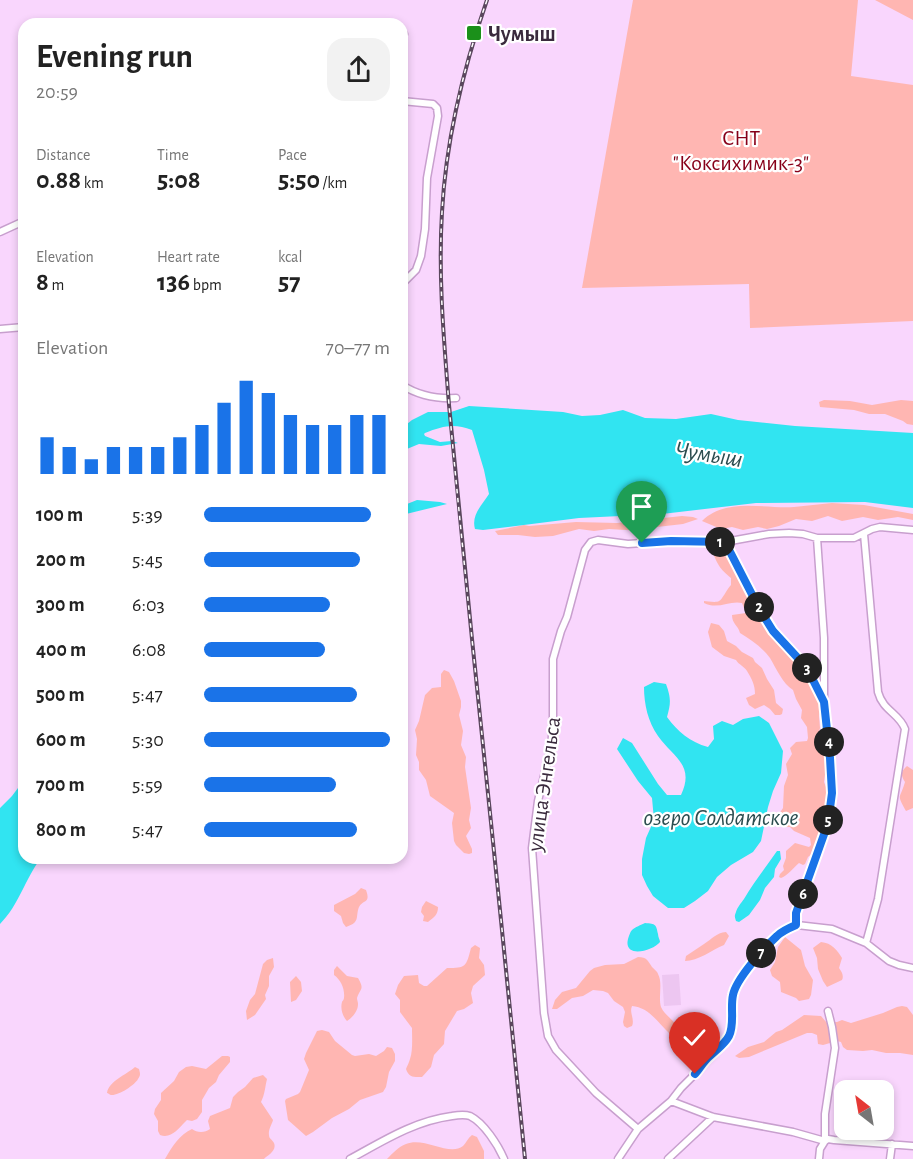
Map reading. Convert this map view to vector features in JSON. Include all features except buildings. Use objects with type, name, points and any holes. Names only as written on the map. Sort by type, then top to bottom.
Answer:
[{"type":"street","points":[[408,102],[433,104],[437,108],[438,116],[427,178],[425,229],[421,256],[416,270],[408,278]]},
{"type":"street","points":[[0,232],[18,224]]},
{"type":"street","points":[[0,329],[18,328]]},
{"type":"street","points":[[408,389],[428,397],[456,398]]},
{"type":"street","name":"улица Энгельса","points":[[639,1129],[614,1109],[556,1050],[548,1036],[543,995],[532,848],[538,801],[551,747],[553,659],[585,549],[591,542],[598,540],[628,544],[671,541],[725,542],[769,534],[846,538],[880,527],[913,530]]},
{"type":"street","points":[[864,534],[878,692],[882,703],[888,711],[900,719],[905,729],[878,899],[866,944]]},
{"type":"street","points":[[796,925],[796,913],[827,826],[832,793],[824,702],[824,638],[817,538]]},
{"type":"street","points":[[725,542],[760,610],[773,631],[807,668],[824,702]]},
{"type":"street","points":[[618,1159],[639,1129],[671,1101],[709,1057],[723,1046],[732,1029],[733,991],[758,956],[777,935],[796,925],[832,929],[866,944],[889,961],[913,968]]},
{"type":"street","points":[[819,1159],[820,1149],[825,1141],[825,1114],[835,1048],[828,1011]]},
{"type":"street","points":[[671,1101],[713,1117],[793,1132],[825,1141],[828,1139],[913,1146]]},
{"type":"street","points":[[350,1159],[405,1129],[435,1119],[462,1114],[471,1116],[481,1125],[491,1136],[504,1159]]},
{"type":"street","points":[[668,1159],[713,1117]]},
{"type":"street","points":[[890,1159],[892,1144]]},
{"type":"shaded area","points":[[679,974],[681,1005],[664,1006],[662,975]]},
{"type":"green space","name":"СНТ \"Коксихимик-3\"","points":[[633,0],[858,0],[851,76],[913,85],[913,321],[750,328],[749,284],[582,288]]},
{"type":"green space","points":[[875,0],[913,0],[913,20]]},
{"type":"green space","points":[[824,400],[872,405],[901,400],[913,401],[913,425],[885,414],[820,407],[819,402]]},
{"type":"green space","points":[[832,503],[864,505],[913,514],[913,520],[898,517],[878,520],[863,517],[842,521],[828,516],[812,521],[796,519],[767,529],[758,527],[743,530],[732,527],[721,529],[702,521],[722,509],[734,507],[794,507]]},
{"type":"green space","points":[[682,516],[698,519],[642,531],[579,529],[553,536],[535,537],[498,535],[495,531],[524,525],[576,522],[617,523]]},
{"type":"green space","points":[[718,547],[730,554],[756,604],[762,621],[799,664],[821,706],[820,728],[816,742],[823,749],[826,767],[824,782],[828,792],[825,822],[813,853],[805,864],[799,863],[781,878],[779,877],[784,870],[786,851],[795,843],[809,847],[811,845],[810,838],[790,827],[782,827],[779,814],[783,808],[784,786],[788,775],[786,764],[792,754],[790,748],[796,742],[807,741],[807,727],[801,718],[802,710],[793,690],[783,680],[767,654],[740,633],[734,623],[732,615],[746,613],[742,603],[714,606],[704,603],[704,601],[714,602],[722,599],[731,585],[731,578],[719,566],[712,551]]},
{"type":"green space","points":[[711,623],[719,625],[727,641],[753,658],[762,668],[774,690],[776,703],[783,709],[782,714],[775,715],[764,705],[755,709],[749,705],[746,698],[755,694],[752,679],[746,669],[736,660],[724,656],[712,647],[708,632]]},
{"type":"green space","points":[[444,670],[449,672],[454,681],[461,701],[459,715],[463,731],[461,745],[466,757],[465,767],[471,808],[469,820],[471,828],[466,836],[472,849],[472,853],[469,854],[464,853],[456,845],[452,823],[454,813],[430,796],[426,780],[419,770],[416,755],[415,730],[425,695],[432,688],[441,687],[441,674]]},
{"type":"green space","points":[[907,766],[913,770],[913,808],[906,811],[900,796],[905,782],[902,773]]},
{"type":"green space","points":[[361,888],[366,890],[367,899],[359,907],[356,921],[346,927],[341,916],[334,911],[334,905],[355,894]]},
{"type":"green space","points":[[426,901],[438,907],[434,917],[428,922],[423,921],[424,916],[421,912]]},
{"type":"green space","points":[[726,932],[729,936],[724,945],[700,957],[685,961],[686,956],[717,935]]},
{"type":"green space","points":[[785,937],[801,950],[805,966],[813,980],[809,999],[799,1001],[781,992],[780,982],[772,976],[770,970],[775,962],[778,947]]},
{"type":"green space","points":[[821,942],[831,945],[842,958],[839,968],[842,980],[827,987],[818,969],[813,948]]},
{"type":"green space","points":[[475,945],[480,948],[479,958],[484,965],[485,975],[473,986],[471,993],[473,1003],[457,1011],[445,1031],[444,1044],[434,1055],[431,1067],[422,1077],[414,1077],[406,1069],[412,1052],[412,1028],[400,1012],[400,1000],[395,994],[398,985],[404,976],[418,975],[419,983],[427,986],[447,968],[462,967],[468,959],[471,948]]},
{"type":"green space","points":[[638,957],[647,960],[658,973],[661,1007],[677,1026],[675,1033],[670,1034],[644,1009],[632,1006],[633,1023],[627,1028],[623,1022],[625,1012],[623,1007],[603,991],[593,990],[583,996],[572,998],[557,1009],[552,1009],[555,1000],[562,992],[576,988],[594,968],[624,964]]},
{"type":"green space","points":[[273,958],[274,967],[269,976],[266,999],[255,1015],[247,1020],[246,1011],[255,994],[263,964]]},
{"type":"green space","points":[[337,966],[347,976],[358,978],[361,985],[357,998],[357,1009],[347,1021],[341,1005],[344,998],[343,988],[339,979],[334,975]]},
{"type":"green space","points":[[296,976],[301,982],[302,991],[296,1000],[291,1002],[290,982]]},
{"type":"green space","points":[[902,1006],[907,1007],[913,1015],[913,1055],[872,1050],[847,1050],[841,1042],[837,1041],[818,1044],[817,1035],[807,1033],[749,1057],[735,1056],[748,1047],[764,1042],[804,1015],[821,1016],[827,1023],[842,1020],[851,1023]]},
{"type":"green space","points":[[317,1031],[329,1032],[335,1041],[352,1055],[376,1056],[387,1047],[392,1048],[395,1061],[383,1092],[360,1100],[306,1136],[288,1120],[285,1101],[300,1092],[309,1070],[304,1059],[306,1053]]},
{"type":"green space","points":[[222,1056],[230,1057],[230,1062],[202,1100],[202,1112],[197,1119],[187,1120],[168,1136],[160,1135],[158,1121],[154,1114],[161,1100],[161,1093],[186,1067],[206,1069]]},
{"type":"green space","points":[[135,1067],[139,1069],[140,1074],[134,1084],[118,1094],[107,1093],[114,1082]]},
{"type":"green space","points":[[263,1075],[267,1079],[261,1102],[273,1120],[269,1133],[275,1146],[270,1154],[264,1159],[165,1159],[180,1138],[192,1129],[201,1132],[210,1129],[208,1121],[210,1116],[230,1108],[233,1097],[238,1092],[253,1078]]},
{"type":"green space","points":[[472,1135],[477,1137],[484,1151],[484,1159],[387,1159],[398,1148],[413,1142],[457,1149],[463,1146]]},
{"type":"water","points":[[469,406],[563,412],[582,416],[623,410],[645,418],[676,419],[711,414],[738,420],[795,426],[913,433],[913,508],[865,502],[756,503],[662,514],[579,518],[483,530],[475,529],[476,515],[489,494],[472,430],[454,426],[437,429],[424,434],[440,442],[458,443],[441,446],[419,444],[408,449],[408,423],[428,412],[451,412]]},
{"type":"water","points":[[417,500],[447,504],[408,514],[408,504]]},
{"type":"water","name":"озеро Солдатское","points":[[654,682],[666,684],[670,700],[667,717],[680,732],[690,739],[708,747],[714,739],[713,726],[722,721],[733,725],[743,719],[759,716],[769,723],[783,751],[781,773],[768,807],[761,841],[753,852],[731,865],[717,877],[708,891],[684,908],[668,908],[653,896],[642,875],[646,838],[654,820],[652,798],[617,749],[623,738],[632,743],[667,795],[681,795],[685,785],[684,769],[681,762],[658,736],[647,713],[644,687]]},
{"type":"water","points":[[18,788],[18,864],[37,864],[12,909],[0,924],[0,808]]},
{"type":"water","points":[[777,851],[780,851],[781,859],[775,869],[774,877],[749,915],[739,922],[736,921],[735,915],[738,907]]},
{"type":"water","points":[[645,923],[656,926],[660,942],[651,948],[634,951],[628,945],[628,939],[635,928]]},
{"type":"railway","points":[[487,0],[463,78],[447,158],[442,212],[441,284],[454,464],[525,1159]]},
{"type":"place","name":"Чумыш","points":[[474,33]]},
{"type":"route","points":[[642,543],[725,542],[773,631],[807,668],[819,689],[824,702],[830,758],[832,793],[827,826],[796,913],[796,925],[777,935],[741,978],[733,991],[732,1029],[729,1036],[723,1046],[709,1057],[695,1074]]}]
